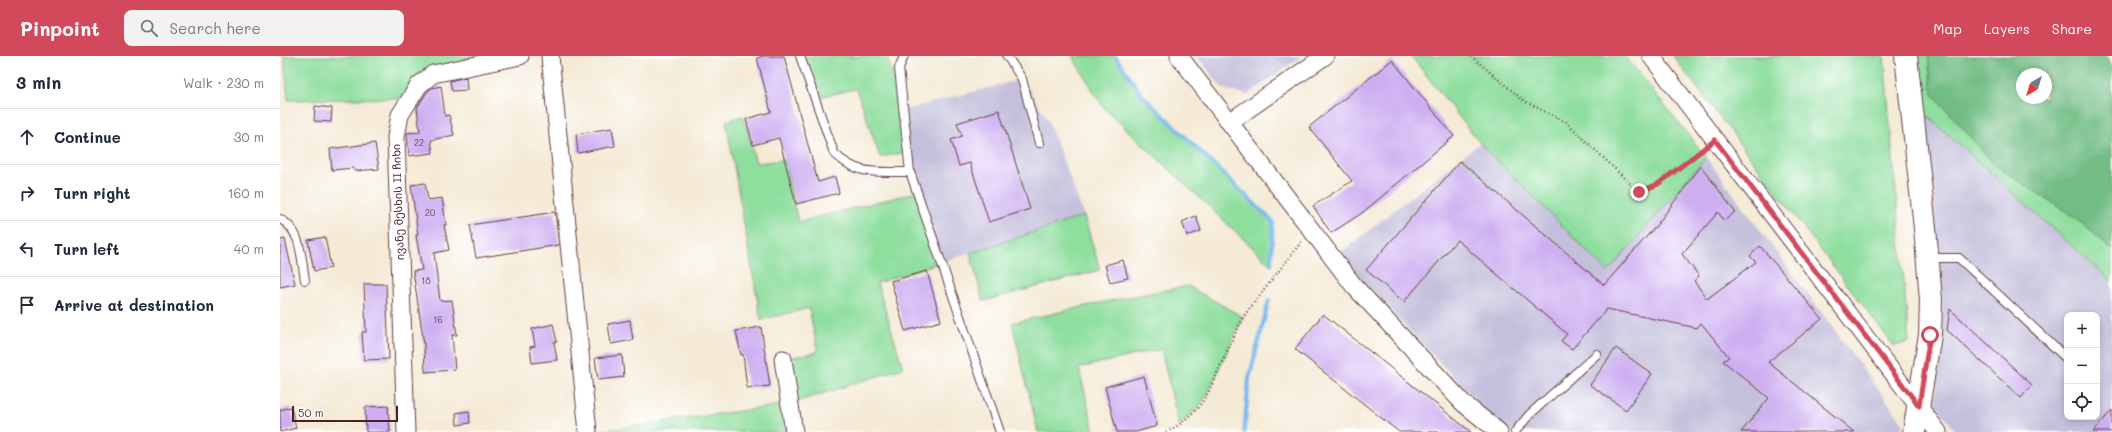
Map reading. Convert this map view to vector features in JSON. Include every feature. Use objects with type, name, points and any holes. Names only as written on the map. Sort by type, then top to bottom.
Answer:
[{"type":"street","name":"ივანე მესხის II ჩიხი","points":[[406,432],[396,136],[400,115],[419,86],[433,74],[475,61],[520,56]]},
{"type":"street","points":[[550,56],[588,432]]},
{"type":"street","points":[[1179,56],[1231,121],[1360,292],[1463,403],[1499,432]]},
{"type":"street","points":[[1231,121],[1325,56]]},
{"type":"street","points":[[1651,56],[1938,432]]},
{"type":"street","points":[[1906,56],[1931,300],[1930,335],[1914,432]]},
{"type":"street","points":[[783,359],[794,432]]},
{"type":"lane","points":[[800,56],[834,153],[844,163],[862,171],[910,172]]},
{"type":"lane","points":[[904,56],[900,68],[910,172],[1000,432]]},
{"type":"lane","points":[[1008,56],[1022,79],[1039,143]]},
{"type":"lane","points":[[280,219],[287,223],[296,232],[305,280]]},
{"type":"lane","points":[[1927,258],[1960,258],[2064,356]]},
{"type":"lane","points":[[1515,432],[1529,415],[1597,354]]},
{"type":"path","points":[[1471,56],[1524,101],[1566,122],[1639,192],[1658,184],[1715,140]]},
{"type":"path","points":[[1166,432],[1179,425],[1198,408],[1208,393],[1243,317],[1311,229]]},
{"type":"shaded area","points":[[1197,56],[1302,56],[1248,95],[1223,89]]},
{"type":"shaded area","points":[[1022,79],[1048,120],[1084,216],[941,262],[910,172],[904,110]]},
{"type":"shaded area","points":[[1923,112],[2112,282],[2112,432],[1957,432],[1935,404],[1943,308]]},
{"type":"shaded area","points":[[1480,143],[1608,272],[1706,157],[1904,424],[1900,432],[1510,432],[1495,420],[1337,255]]},
{"type":"green space","points":[[284,56],[474,56],[475,65],[433,74],[411,98],[288,100]]},
{"type":"green space","points":[[800,56],[887,56],[904,110],[908,152],[880,157],[856,89],[815,98]]},
{"type":"green space","points":[[1072,56],[1115,56],[1142,95],[1273,222],[1271,265],[1104,108]]},
{"type":"green space","points":[[1411,56],[1625,56],[1706,157],[1608,272],[1480,143]]},
{"type":"green space","points":[[1673,56],[1884,56],[1909,342],[1894,346]]},
{"type":"green space","points":[[1916,56],[1928,56],[1932,93],[1995,165],[2075,217],[2112,250],[2112,282],[1923,112]]},
{"type":"green space","points":[[1928,56],[2105,56],[2112,66],[2112,250],[2075,217],[1995,165],[1932,93]]},
{"type":"green space","points":[[743,116],[756,163],[784,160],[798,222],[917,192],[941,262],[877,283],[903,368],[790,404],[794,432],[592,432],[789,404],[783,359],[818,352],[809,308],[761,320],[726,121]]},
{"type":"green space","points":[[1084,216],[1100,270],[983,301],[970,253]]},
{"type":"green space","points":[[1188,286],[1243,317],[1208,393],[1198,408],[1179,425],[1161,349],[1079,368],[1094,432],[1038,432],[1012,323],[1108,301]]},
{"type":"building","points":[[763,56],[784,56],[818,182],[835,177],[839,193],[796,204],[779,138],[753,145],[746,119],[771,112],[757,58]]},
{"type":"building","points":[[1392,60],[1454,136],[1362,213],[1331,233],[1313,206],[1352,181],[1309,127]]},
{"type":"building","points":[[466,77],[467,90],[452,91],[450,81]]},
{"type":"building","points":[[441,86],[445,116],[449,115],[454,135],[431,140],[433,153],[409,156],[407,133],[420,132],[417,108],[427,92],[432,88]]},
{"type":"building","points":[[315,106],[332,108],[331,122],[314,121]]},
{"type":"building","points":[[999,110],[1030,209],[989,222],[970,163],[959,166],[951,140],[962,136],[957,123]]},
{"type":"building","points":[[612,128],[615,146],[578,153],[576,134]]},
{"type":"building","points":[[375,143],[379,169],[354,171],[354,168],[332,170],[330,149]]},
{"type":"building","points":[[1460,161],[1604,285],[1656,226],[1701,166],[1735,212],[1724,221],[1718,212],[1682,254],[1699,276],[1694,281],[1707,299],[1756,262],[1750,256],[1760,246],[1822,319],[1768,362],[1854,432],[1741,432],[1769,398],[1723,361],[1729,357],[1701,323],[1697,328],[1607,309],[1572,349],[1561,341],[1567,334],[1457,240],[1404,302],[1366,270]]},
{"type":"building","points":[[425,183],[428,200],[442,198],[446,225],[444,225],[449,250],[434,253],[440,301],[452,300],[457,335],[452,335],[455,370],[425,372],[424,345],[413,271],[422,270],[416,235],[418,235],[411,185]]},
{"type":"building","points":[[555,212],[559,245],[476,258],[470,225]]},
{"type":"building","points":[[1196,216],[1201,231],[1187,236],[1182,222]]},
{"type":"building","points":[[325,237],[331,268],[314,271],[308,240]]},
{"type":"building","points":[[285,239],[295,284],[280,287],[280,240]]},
{"type":"building","points":[[1123,260],[1128,278],[1110,282],[1105,265]]},
{"type":"building","points":[[927,271],[941,321],[905,331],[891,281]]},
{"type":"building","points":[[364,284],[386,284],[389,359],[364,360],[362,332],[366,332]]},
{"type":"building","points":[[1950,309],[2032,385],[2021,398],[1947,330]]},
{"type":"building","points":[[1323,314],[1471,432],[1399,432],[1295,349]]},
{"type":"building","points":[[630,320],[633,340],[611,344],[608,324]]},
{"type":"building","points":[[553,324],[557,342],[554,342],[557,360],[532,363],[530,347],[535,346],[532,329]]},
{"type":"building","points":[[761,327],[770,386],[747,388],[743,354],[741,355],[736,331]]},
{"type":"building","points":[[1616,348],[1652,374],[1626,410],[1590,385]]},
{"type":"building","points":[[622,355],[624,377],[598,380],[595,358]]},
{"type":"building","points":[[1144,376],[1157,426],[1136,432],[1117,432],[1105,387]]},
{"type":"building","points":[[388,406],[390,432],[366,432],[365,407]]},
{"type":"building","points":[[291,407],[296,428],[280,432],[280,410]]},
{"type":"building","points":[[2112,410],[2112,432],[2093,432]]},
{"type":"building","points":[[469,411],[470,423],[457,425],[456,413]]},
{"type":"waterway","points":[[1115,56],[1142,95],[1273,222],[1271,265]]},
{"type":"waterway","points":[[1244,432],[1249,379],[1269,300]]},
{"type":"route","points":[[1639,192],[1658,184],[1715,140],[1919,406],[1930,335]]}]
